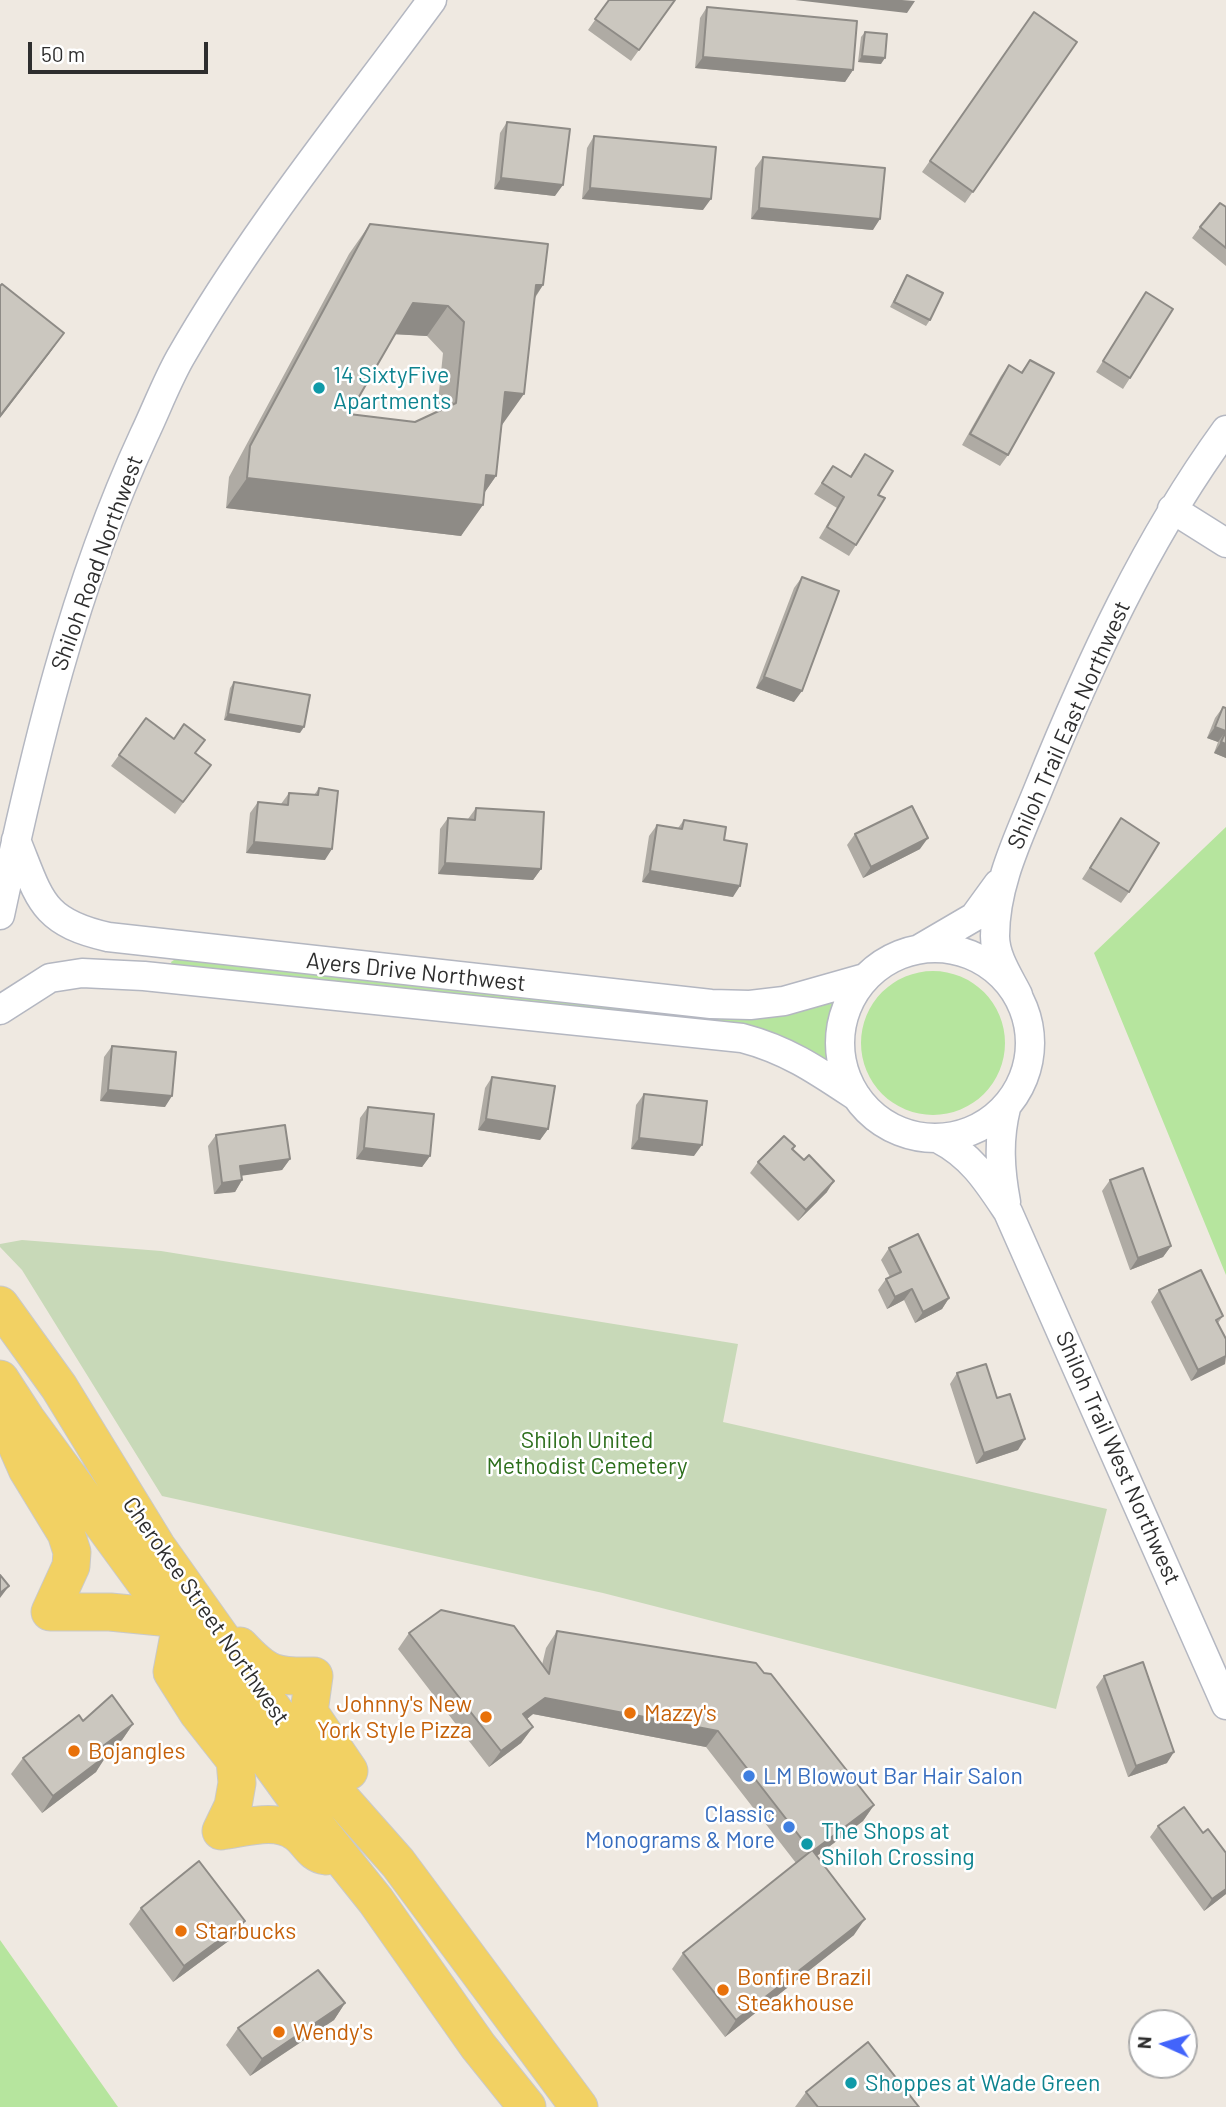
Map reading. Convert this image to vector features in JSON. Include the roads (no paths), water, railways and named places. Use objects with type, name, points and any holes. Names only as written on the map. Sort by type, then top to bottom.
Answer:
[{"type":"main road","name":"Cherokee Street Northwest","points":[[0,1305],[58,1387],[157,1546],[179,1612],[249,1677],[336,1793],[398,1863],[579,2107]]},
{"type":"main road","name":"Cherokee Street Northwest","points":[[0,1379],[26,1419],[179,1612],[261,1750],[316,1826],[345,1860],[478,2046],[527,2107]]},
{"type":"main road","points":[[0,1379],[3,1416],[27,1469],[66,1532],[72,1552],[71,1566],[50,1612],[179,1612],[260,1667],[284,1677],[314,1676],[309,1712],[336,1754],[400,1840],[398,1863]]},
{"type":"main road","points":[[179,1612],[172,1672],[198,1713],[235,1760],[237,1783],[233,1806],[221,1831],[269,1823],[297,1832],[317,1855],[345,1860]]},
{"type":"street","name":"Shiloh Road Northwest","points":[[0,915],[46,712],[85,583],[127,471],[179,360],[248,250],[432,0]]},
{"type":"street","name":"Shiloh Trail East Northwest","points":[[920,948],[974,917],[1002,878],[1084,676],[1120,604],[1172,509],[1226,430]]},
{"type":"street","points":[[1172,509],[1226,543]]},
{"type":"street","name":"Ayers Drive Northwest","points":[[16,840],[36,888],[52,914],[69,926],[108,937],[711,1004],[750,1006],[775,1003],[865,978]]},
{"type":"street","name":"Shiloh Trail East Northwest","points":[[1002,878],[995,939],[999,958],[1018,995]]},
{"type":"street","points":[[941,947],[961,951],[983,961],[1003,975],[1018,995],[1027,1017],[1030,1041],[1028,1065],[1020,1088],[1006,1108],[987,1124],[965,1134],[939,1139],[912,1136],[887,1126],[866,1109],[857,1097],[850,1087],[841,1061],[840,1035],[848,1004],[865,978],[881,964],[920,948],[941,947]]},
{"type":"street","name":"Ayers Drive Northwest","points":[[0,1010],[50,978],[82,973],[144,976],[742,1038],[771,1045],[799,1059],[857,1097]]},
{"type":"street","name":"Shiloh Trail West Northwest","points":[[1006,1108],[1000,1130],[1000,1149],[1008,1212]]},
{"type":"street","name":"Shiloh Trail West Northwest","points":[[939,1139],[956,1148],[971,1161],[1008,1212],[1226,1704]]},
{"type":"place","name":"14 SixtyFive Apartments","points":[[319,388]]},
{"type":"place","name":"Mazzy's","points":[[630,1713]]},
{"type":"place","name":"Johnny's New York Style Pizza","points":[[486,1717]]},
{"type":"place","name":"Bojangles","points":[[74,1751]]},
{"type":"place","name":"LM Blowout Bar Hair Salon","points":[[749,1776]]},
{"type":"place","name":"Classic Monograms & More","points":[[789,1827]]},
{"type":"place","name":"The Shops at Shiloh Crossing","points":[[807,1844]]},
{"type":"place","name":"Starbucks","points":[[181,1931]]},
{"type":"place","name":"Bonfire Brazil Steakhouse","points":[[723,1990]]},
{"type":"place","name":"Wendy's","points":[[279,2032]]},
{"type":"place","name":"Shoppes at Wade Green","points":[[851,2083]]},
{"type":"park label","name":"Shiloh United Methodist Cemetery","points":[[587,1453]]}]
